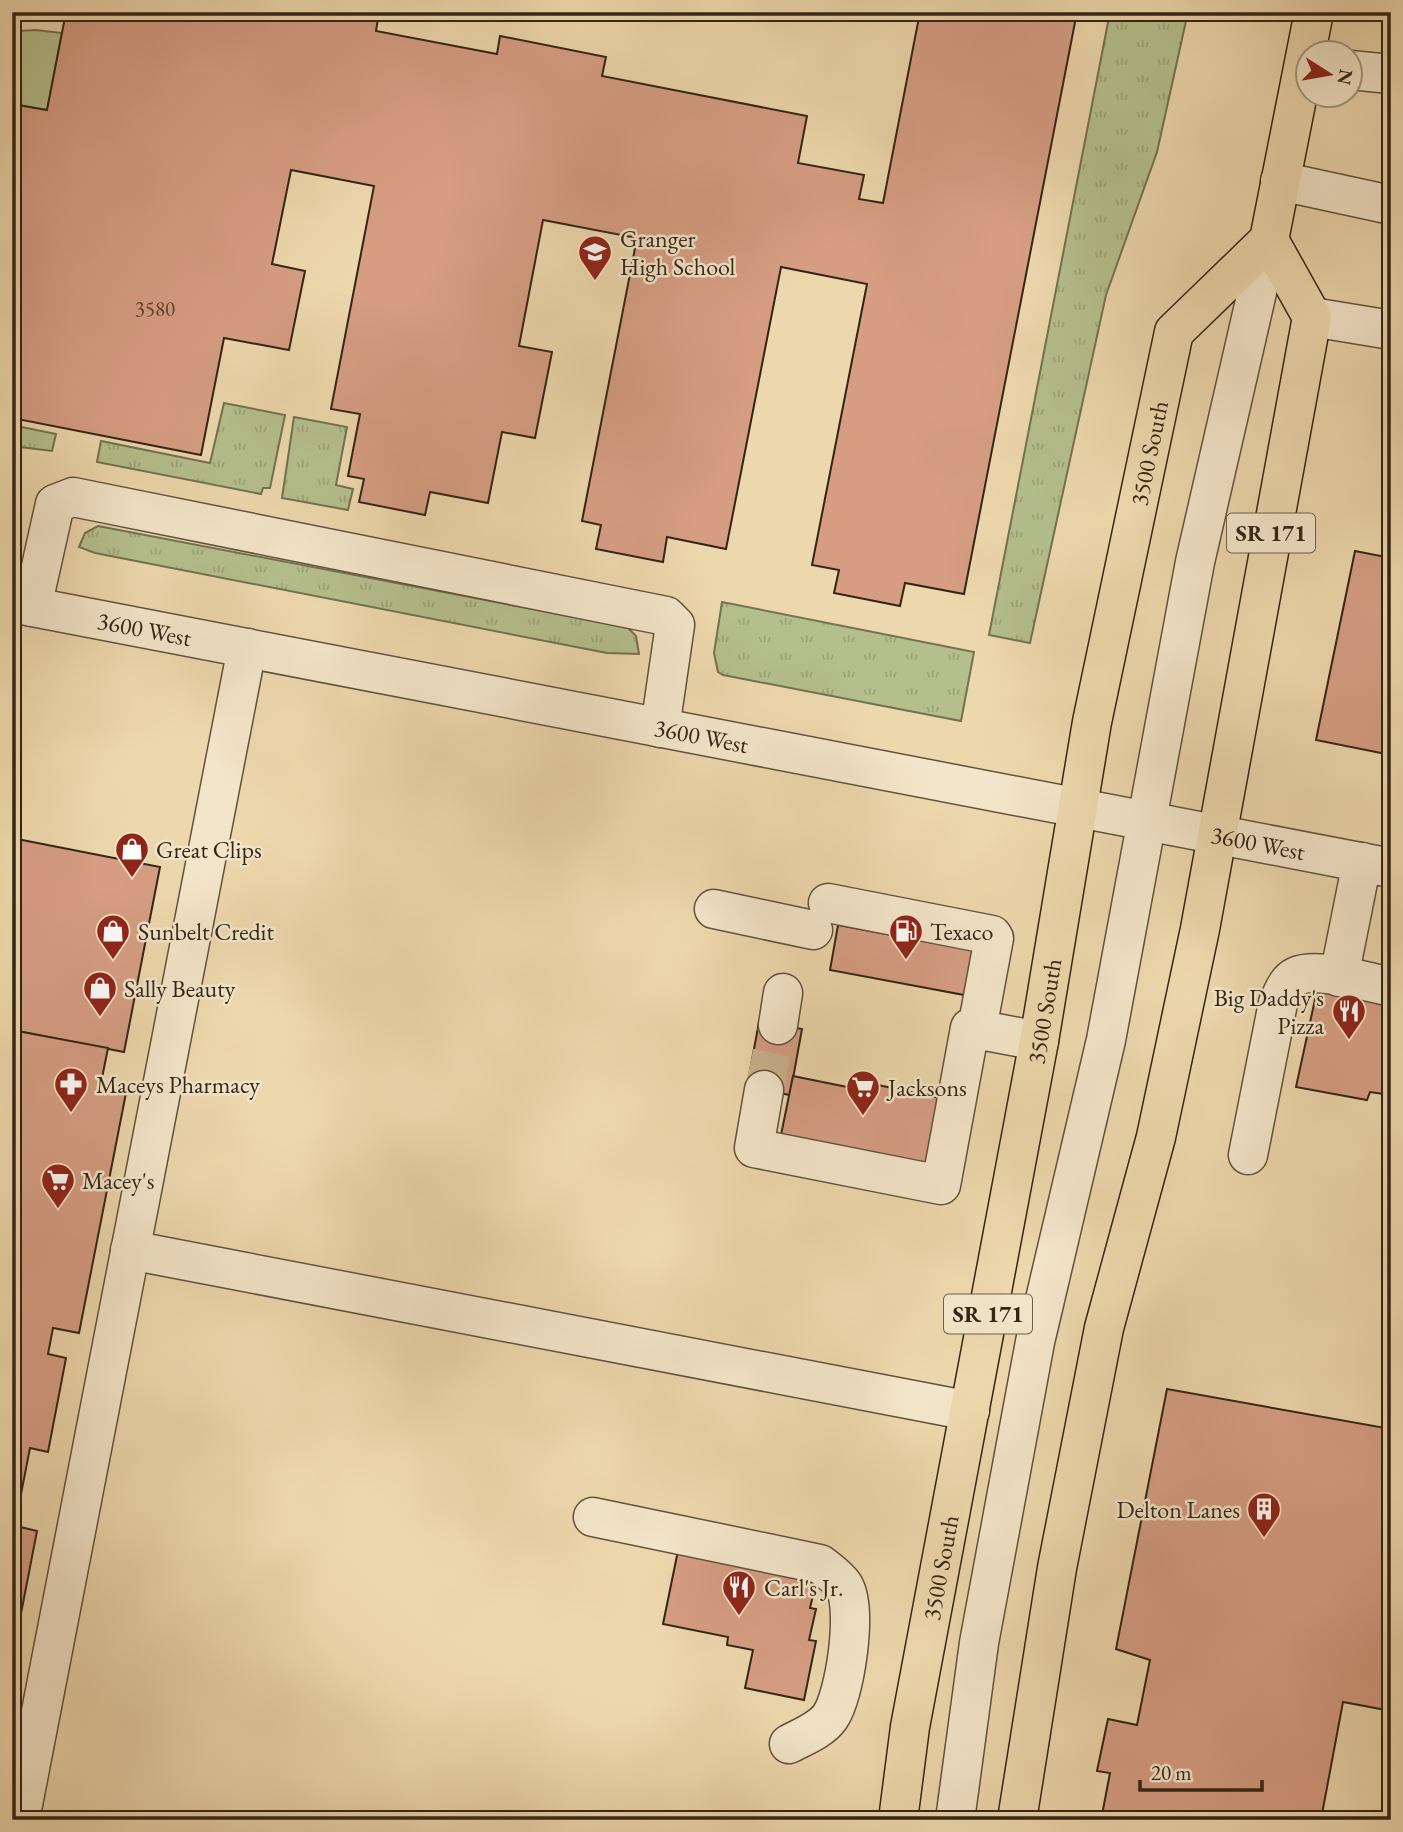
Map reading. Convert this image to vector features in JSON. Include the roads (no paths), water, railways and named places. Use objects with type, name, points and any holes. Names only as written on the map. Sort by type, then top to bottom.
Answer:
[{"type":"main road","points":[[1310,38],[1314,12]]},
{"type":"main road","points":[[1296,108],[1269,240],[1312,317]]},
{"type":"main road","name":"3500 South","points":[[898,1820],[910,1727],[1039,1041],[1092,722],[1174,332],[1269,240]]},
{"type":"main road","name":"SR 171","points":[[1017,1820],[1057,1568],[1104,1328],[1156,1137],[1217,835],[1312,317]]},
{"type":"street","points":[[1364,71],[1391,74]]},
{"type":"street","points":[[1280,181],[1391,205]]},
{"type":"street","points":[[955,1820],[979,1643],[1020,1421],[1106,1040],[1195,562],[1269,240]]},
{"type":"street","points":[[1312,317],[1391,330]]},
{"type":"street","points":[[22,605],[55,504],[73,497],[666,616],[675,625],[660,728]]},
{"type":"street","name":"3600 West","points":[[22,605],[1376,865]]},
{"type":"street","points":[[20,1820],[247,648]]},
{"type":"street","points":[[1339,976],[1376,865]]},
{"type":"street","points":[[714,909],[992,935],[993,953],[973,1029],[941,1185],[754,1148],[764,1090]]},
{"type":"street","points":[[1248,1155],[1278,1003],[1285,987],[1294,977],[1305,974],[1339,976],[1391,987]]},
{"type":"street","points":[[973,1029],[1039,1041]]},
{"type":"street","points":[[130,1250],[970,1411]]},
{"type":"street","points":[[593,1517],[820,1564],[844,1586],[853,1614],[837,1697],[830,1717],[812,1732],[789,1744]]},
{"type":"tunnel","points":[[764,1090],[778,1025]]},
{"type":"place","name":"Granger High School","points":[[595,282]]},
{"type":"place","name":"Great Clips","points":[[132,879]]},
{"type":"place","name":"Sunbelt Credit","points":[[113,961]]},
{"type":"place","name":"Texaco","points":[[906,961]]},
{"type":"place","name":"Sally Beauty","points":[[100,1018]]},
{"type":"place","name":"Big Daddy's Pizza","points":[[1349,1041]]},
{"type":"place","name":"Maceys Pharmacy","points":[[71,1114]]},
{"type":"place","name":"Jacksons","points":[[863,1117]]},
{"type":"place","name":"Macey's","points":[[58,1210]]},
{"type":"place","name":"Delton Lanes","points":[[1264,1539]]},
{"type":"place","name":"Carl's Jr.","points":[[739,1617]]}]
